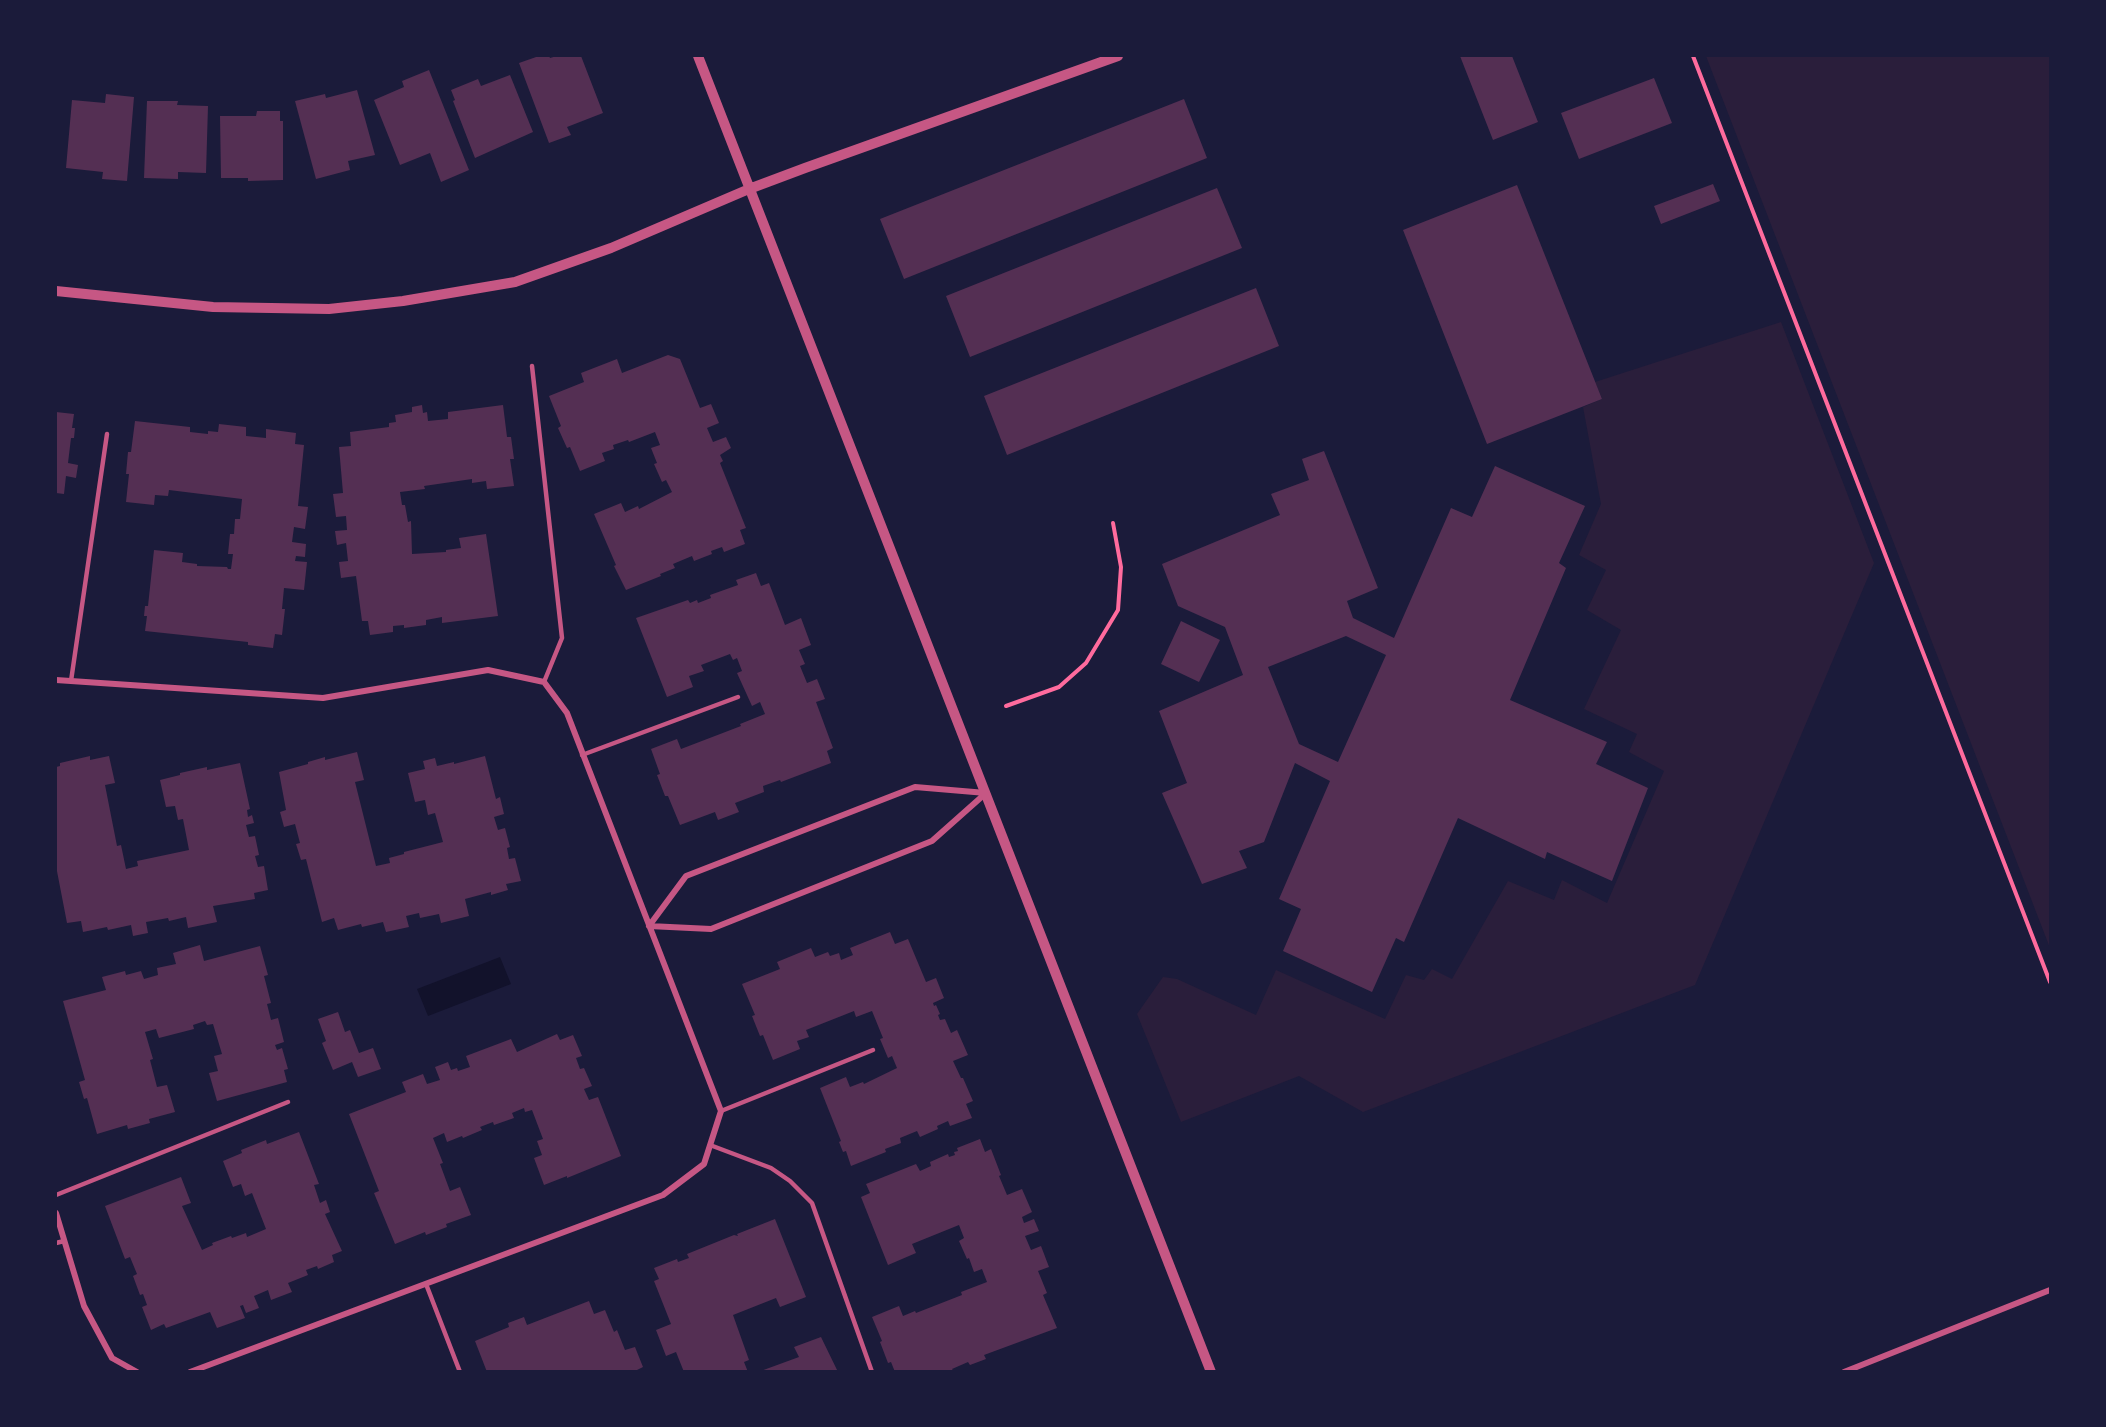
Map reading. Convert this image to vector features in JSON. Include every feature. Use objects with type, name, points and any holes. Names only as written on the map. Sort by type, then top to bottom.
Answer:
[{"type":"street","points":[[698,56],[1211,1371]]},
{"type":"street","points":[[56,291],[213,307],[329,309],[403,301],[515,282],[611,248],[749,189],[1118,56]]},
{"type":"street","points":[[56,680],[323,698],[488,670],[544,682],[567,713],[721,1110],[704,1164],[663,1195],[190,1371]]},
{"type":"street","points":[[649,926],[686,876],[915,787],[986,793]]},
{"type":"street","points":[[649,926],[711,929],[932,841],[986,793]]},
{"type":"street","points":[[56,1213],[84,1306],[112,1358],[129,1370],[137,1371]]},
{"type":"street","points":[[1844,1371],[2050,1290]]},
{"type":"lane","points":[[532,366],[562,638],[544,682]]},
{"type":"lane","points":[[71,681],[107,434]]},
{"type":"lane","points":[[582,755],[738,697]]},
{"type":"lane","points":[[721,1110],[873,1050]]},
{"type":"lane","points":[[56,1196],[288,1102]]},
{"type":"lane","points":[[710,1145],[771,1168],[790,1181],[812,1203],[872,1371]]},
{"type":"lane","points":[[56,1243],[64,1241]]},
{"type":"lane","points":[[426,1284],[460,1371]]},
{"type":"path","points":[[1693,56],[2050,982]]},
{"type":"path","points":[[1006,706],[1059,687],[1086,663],[1118,610],[1121,567],[1113,523]]},
{"type":"shaded area","points":[[1706,56],[2050,56],[2050,948]]},
{"type":"shaded area","points":[[1781,322],[1874,563],[1695,985],[1363,1112],[1299,1076],[1181,1122],[1137,1014],[1163,977],[1177,979],[1256,1015],[1276,970],[1385,1019],[1406,975],[1424,980],[1432,969],[1452,979],[1508,881],[1554,900],[1562,880],[1607,903],[1664,771],[1629,752],[1637,734],[1584,709],[1621,630],[1587,610],[1606,570],[1579,555],[1601,504],[1583,407],[1602,399],[1595,382]]},
{"type":"shaded area","points":[[500,957],[511,984],[428,1016],[417,989]]},
{"type":"building","points":[[539,56],[550,58],[581,56],[603,113],[567,127],[571,135],[549,143],[519,63]]},
{"type":"building","points":[[1460,56],[1512,56],[1538,122],[1493,140]]},
{"type":"building","points":[[429,70],[469,170],[441,182],[430,153],[400,165],[374,100],[404,87],[402,81]]},
{"type":"building","points":[[510,75],[533,132],[475,158],[451,90],[478,79],[481,86]]},
{"type":"building","points":[[1654,78],[1672,123],[1579,159],[1561,113]]},
{"type":"building","points":[[357,90],[375,155],[348,161],[350,170],[316,179],[295,101],[325,94],[326,98]]},
{"type":"building","points":[[106,94],[134,97],[127,181],[102,179],[103,172],[66,168],[72,100],[105,103]]},
{"type":"building","points":[[1184,99],[1207,158],[904,279],[880,219]]},
{"type":"building","points":[[147,101],[178,101],[177,105],[208,106],[206,173],[178,172],[178,179],[144,178]]},
{"type":"building","points":[[257,111],[280,111],[280,121],[283,121],[283,180],[248,181],[248,178],[221,178],[220,116],[256,116]]},
{"type":"building","points":[[1713,184],[1720,201],[1661,224],[1654,206]]},
{"type":"building","points":[[1517,185],[1602,399],[1487,444],[1403,230]]},
{"type":"building","points":[[1217,188],[1242,248],[970,357],[946,296]]},
{"type":"building","points":[[1256,288],[1279,346],[1007,455],[984,396]]},
{"type":"building","points":[[668,355],[680,359],[700,408],[711,404],[719,423],[707,428],[713,442],[726,437],[731,448],[720,455],[723,461],[720,463],[746,528],[740,530],[745,544],[724,552],[722,547],[694,561],[692,556],[673,564],[675,568],[660,574],[661,576],[626,590],[594,514],[621,503],[625,512],[638,506],[639,509],[672,492],[666,480],[662,482],[654,464],[657,463],[651,448],[660,445],[655,432],[629,442],[628,440],[613,445],[614,449],[602,453],[605,461],[580,471],[570,447],[567,448],[558,428],[561,426],[549,396],[584,382],[581,373],[617,359],[622,373]]},
{"type":"building","points":[[422,405],[423,413],[427,412],[428,421],[448,419],[448,412],[503,405],[507,437],[511,437],[514,459],[510,459],[514,486],[487,489],[486,481],[472,483],[472,479],[400,492],[408,522],[411,521],[412,554],[446,552],[446,550],[461,548],[459,538],[486,534],[498,616],[442,623],[442,617],[426,620],[426,625],[404,628],[404,625],[393,626],[393,632],[370,635],[368,621],[362,621],[356,576],[341,578],[339,562],[348,561],[346,543],[337,545],[335,531],[347,530],[346,516],[336,517],[333,494],[343,493],[339,447],[351,446],[350,432],[389,427],[389,423],[396,422],[395,415],[412,412],[412,407]]},
{"type":"building","points":[[56,412],[74,414],[72,428],[75,428],[74,438],[71,438],[68,463],[78,465],[76,478],[66,476],[64,494],[56,493]]},
{"type":"building","points":[[135,421],[190,427],[190,432],[208,434],[208,431],[218,432],[219,424],[246,427],[246,436],[266,438],[266,429],[296,433],[295,444],[304,445],[298,506],[308,507],[305,529],[294,527],[292,542],[306,544],[305,557],[296,556],[295,561],[307,562],[304,590],[284,588],[282,609],[285,609],[282,635],[275,634],[273,648],[248,645],[248,642],[145,631],[147,616],[144,616],[145,606],[148,606],[154,550],[183,553],[182,562],[197,564],[197,566],[231,569],[233,554],[228,554],[230,534],[234,534],[235,519],[240,519],[242,499],[169,490],[168,496],[155,495],[154,505],[126,502],[129,474],[126,474],[128,452],[131,452]]},
{"type":"building","points":[[1324,451],[1378,588],[1347,601],[1353,618],[1394,638],[1451,508],[1472,517],[1495,466],[1585,506],[1559,563],[1566,568],[1510,700],[1607,742],[1596,764],[1648,788],[1612,881],[1547,852],[1545,859],[1458,818],[1404,942],[1396,938],[1372,992],[1283,951],[1301,909],[1279,899],[1330,781],[1295,763],[1264,842],[1239,851],[1247,868],[1202,884],[1162,793],[1187,783],[1159,711],[1243,675],[1225,627],[1178,606],[1162,564],[1280,515],[1271,494],[1309,480],[1302,459]],"holes":[[[1346,636],[1386,655],[1338,762],[1299,744],[1268,667]]]},
{"type":"building","points":[[756,573],[761,586],[769,583],[785,625],[801,618],[811,645],[799,650],[805,664],[800,666],[807,683],[817,679],[825,699],[816,702],[833,748],[827,751],[831,763],[781,782],[780,780],[763,786],[764,792],[735,803],[739,812],[718,820],[715,812],[680,825],[668,796],[665,796],[651,749],[677,739],[681,749],[741,726],[740,724],[765,714],[760,702],[752,706],[737,673],[742,671],[737,658],[733,660],[730,654],[701,665],[704,671],[689,676],[693,687],[667,697],[636,618],[688,600],[690,603],[697,600],[698,603],[711,598],[710,595],[738,585],[736,580]]},
{"type":"building","points":[[1181,621],[1220,640],[1199,682],[1161,664]]},
{"type":"building","points":[[357,752],[364,780],[355,782],[376,866],[390,863],[389,858],[404,854],[404,852],[443,842],[435,813],[428,815],[425,800],[415,802],[408,773],[425,769],[423,761],[435,758],[437,766],[485,756],[496,799],[500,797],[504,814],[494,817],[498,830],[505,828],[510,847],[507,848],[509,859],[515,858],[521,881],[506,884],[508,890],[465,899],[469,916],[441,923],[439,914],[420,918],[419,913],[406,916],[409,927],[386,932],[383,922],[362,927],[361,924],[338,930],[334,918],[322,922],[306,859],[301,860],[296,844],[300,843],[295,824],[284,827],[280,812],[286,810],[279,772],[325,757],[325,760]]},
{"type":"building","points":[[90,756],[90,760],[109,756],[115,783],[105,785],[117,846],[121,845],[126,869],[138,866],[137,861],[189,850],[183,819],[178,820],[175,806],[166,807],[160,780],[207,767],[207,770],[240,763],[250,809],[247,810],[248,817],[252,815],[254,823],[246,825],[249,837],[255,836],[259,855],[255,856],[258,867],[264,866],[268,890],[254,893],[255,899],[213,906],[217,922],[188,928],[186,917],[169,921],[168,918],[146,922],[148,933],[133,936],[131,925],[83,932],[81,921],[67,923],[56,866],[56,767],[60,766],[60,763]]},
{"type":"building","points":[[890,932],[895,944],[908,939],[926,982],[936,978],[944,998],[933,1003],[934,1006],[936,1005],[940,1014],[938,1015],[940,1020],[945,1019],[951,1033],[957,1030],[968,1055],[953,1061],[973,1101],[966,1104],[972,1118],[950,1126],[948,1121],[937,1126],[938,1129],[920,1137],[917,1131],[900,1138],[901,1143],[885,1149],[886,1152],[851,1166],[846,1151],[843,1152],[839,1142],[841,1141],[820,1088],[846,1077],[850,1087],[863,1082],[864,1084],[897,1068],[892,1056],[888,1058],[872,1011],[856,1017],[854,1011],[806,1030],[809,1037],[797,1041],[800,1049],[773,1060],[763,1035],[760,1036],[752,1016],[755,1015],[742,984],[780,969],[777,962],[811,948],[815,957],[828,952],[830,956],[839,953],[841,960],[853,955],[850,948]]},
{"type":"building","points":[[200,945],[204,961],[260,946],[268,975],[264,976],[271,1003],[267,1004],[271,1020],[278,1018],[284,1042],[275,1045],[277,1050],[282,1048],[288,1069],[284,1070],[287,1082],[217,1101],[209,1073],[218,1071],[214,1056],[222,1054],[213,1024],[207,1025],[205,1021],[193,1025],[194,1029],[159,1038],[156,1029],[145,1032],[153,1059],[150,1060],[157,1087],[167,1085],[175,1112],[149,1119],[150,1123],[128,1129],[127,1125],[97,1134],[87,1098],[84,1099],[79,1082],[85,1080],[63,1001],[106,990],[102,977],[125,971],[126,975],[141,971],[144,979],[158,975],[157,968],[176,964],[173,953]]},
{"type":"building","points":[[338,1012],[345,1032],[350,1030],[359,1053],[373,1048],[381,1069],[358,1077],[352,1062],[333,1070],[322,1043],[326,1041],[318,1019]]},
{"type":"building","points":[[557,1034],[560,1040],[573,1035],[582,1056],[576,1058],[580,1069],[584,1068],[592,1086],[584,1089],[589,1100],[598,1097],[621,1156],[544,1185],[534,1158],[542,1155],[537,1141],[543,1139],[532,1110],[525,1112],[524,1108],[512,1113],[514,1118],[480,1127],[482,1130],[463,1138],[462,1136],[447,1142],[444,1133],[433,1138],[443,1163],[440,1164],[450,1191],[460,1187],[471,1215],[446,1224],[447,1227],[426,1235],[425,1232],[395,1244],[374,1193],[379,1191],[349,1114],[406,1092],[402,1082],[423,1074],[427,1084],[440,1080],[435,1067],[448,1062],[451,1070],[457,1068],[458,1071],[470,1067],[466,1056],[511,1039],[517,1052]]},
{"type":"building","points":[[299,1132],[319,1184],[314,1185],[320,1203],[326,1200],[330,1212],[325,1214],[342,1251],[332,1255],[334,1262],[318,1269],[317,1266],[306,1270],[308,1275],[288,1283],[292,1292],[271,1300],[268,1290],[254,1296],[259,1308],[246,1313],[243,1305],[240,1306],[245,1318],[217,1328],[210,1312],[166,1328],[164,1324],[151,1330],[142,1307],[147,1305],[143,1294],[140,1295],[133,1276],[137,1274],[130,1257],[125,1259],[105,1206],[181,1177],[191,1203],[182,1206],[202,1250],[213,1245],[212,1243],[231,1236],[232,1238],[246,1233],[247,1237],[266,1229],[252,1193],[245,1196],[241,1184],[233,1187],[223,1161],[242,1153],[241,1150],[266,1140],[267,1144]]},
{"type":"building","points":[[980,1139],[985,1152],[991,1149],[1007,1195],[1022,1189],[1032,1212],[1022,1217],[1024,1223],[1034,1219],[1039,1231],[1025,1236],[1031,1250],[1041,1246],[1049,1267],[1038,1271],[1047,1293],[1043,1295],[1057,1328],[984,1355],[986,1359],[970,1365],[968,1362],[952,1369],[954,1372],[895,1372],[891,1362],[888,1363],[872,1317],[899,1306],[903,1316],[915,1311],[916,1313],[962,1295],[961,1292],[987,1282],[982,1269],[974,1272],[969,1258],[967,1259],[959,1241],[964,1238],[959,1225],[912,1244],[916,1253],[888,1265],[861,1197],[870,1193],[866,1184],[916,1164],[920,1171],[931,1166],[930,1162],[948,1154],[949,1157],[955,1155],[957,1148]]},
{"type":"building","points":[[775,1219],[806,1297],[780,1307],[776,1298],[733,1315],[749,1360],[744,1362],[748,1372],[684,1372],[676,1352],[666,1356],[656,1330],[671,1324],[654,1281],[659,1279],[654,1268],[677,1259],[678,1262],[689,1258],[687,1254],[734,1235],[738,1236],[737,1234]]},
{"type":"building","points":[[589,1301],[594,1314],[605,1310],[625,1350],[635,1347],[643,1367],[633,1372],[487,1372],[475,1341],[509,1327],[508,1323],[524,1317],[527,1325]]},
{"type":"building","points":[[821,1337],[838,1372],[758,1372],[799,1357],[794,1347]]}]
